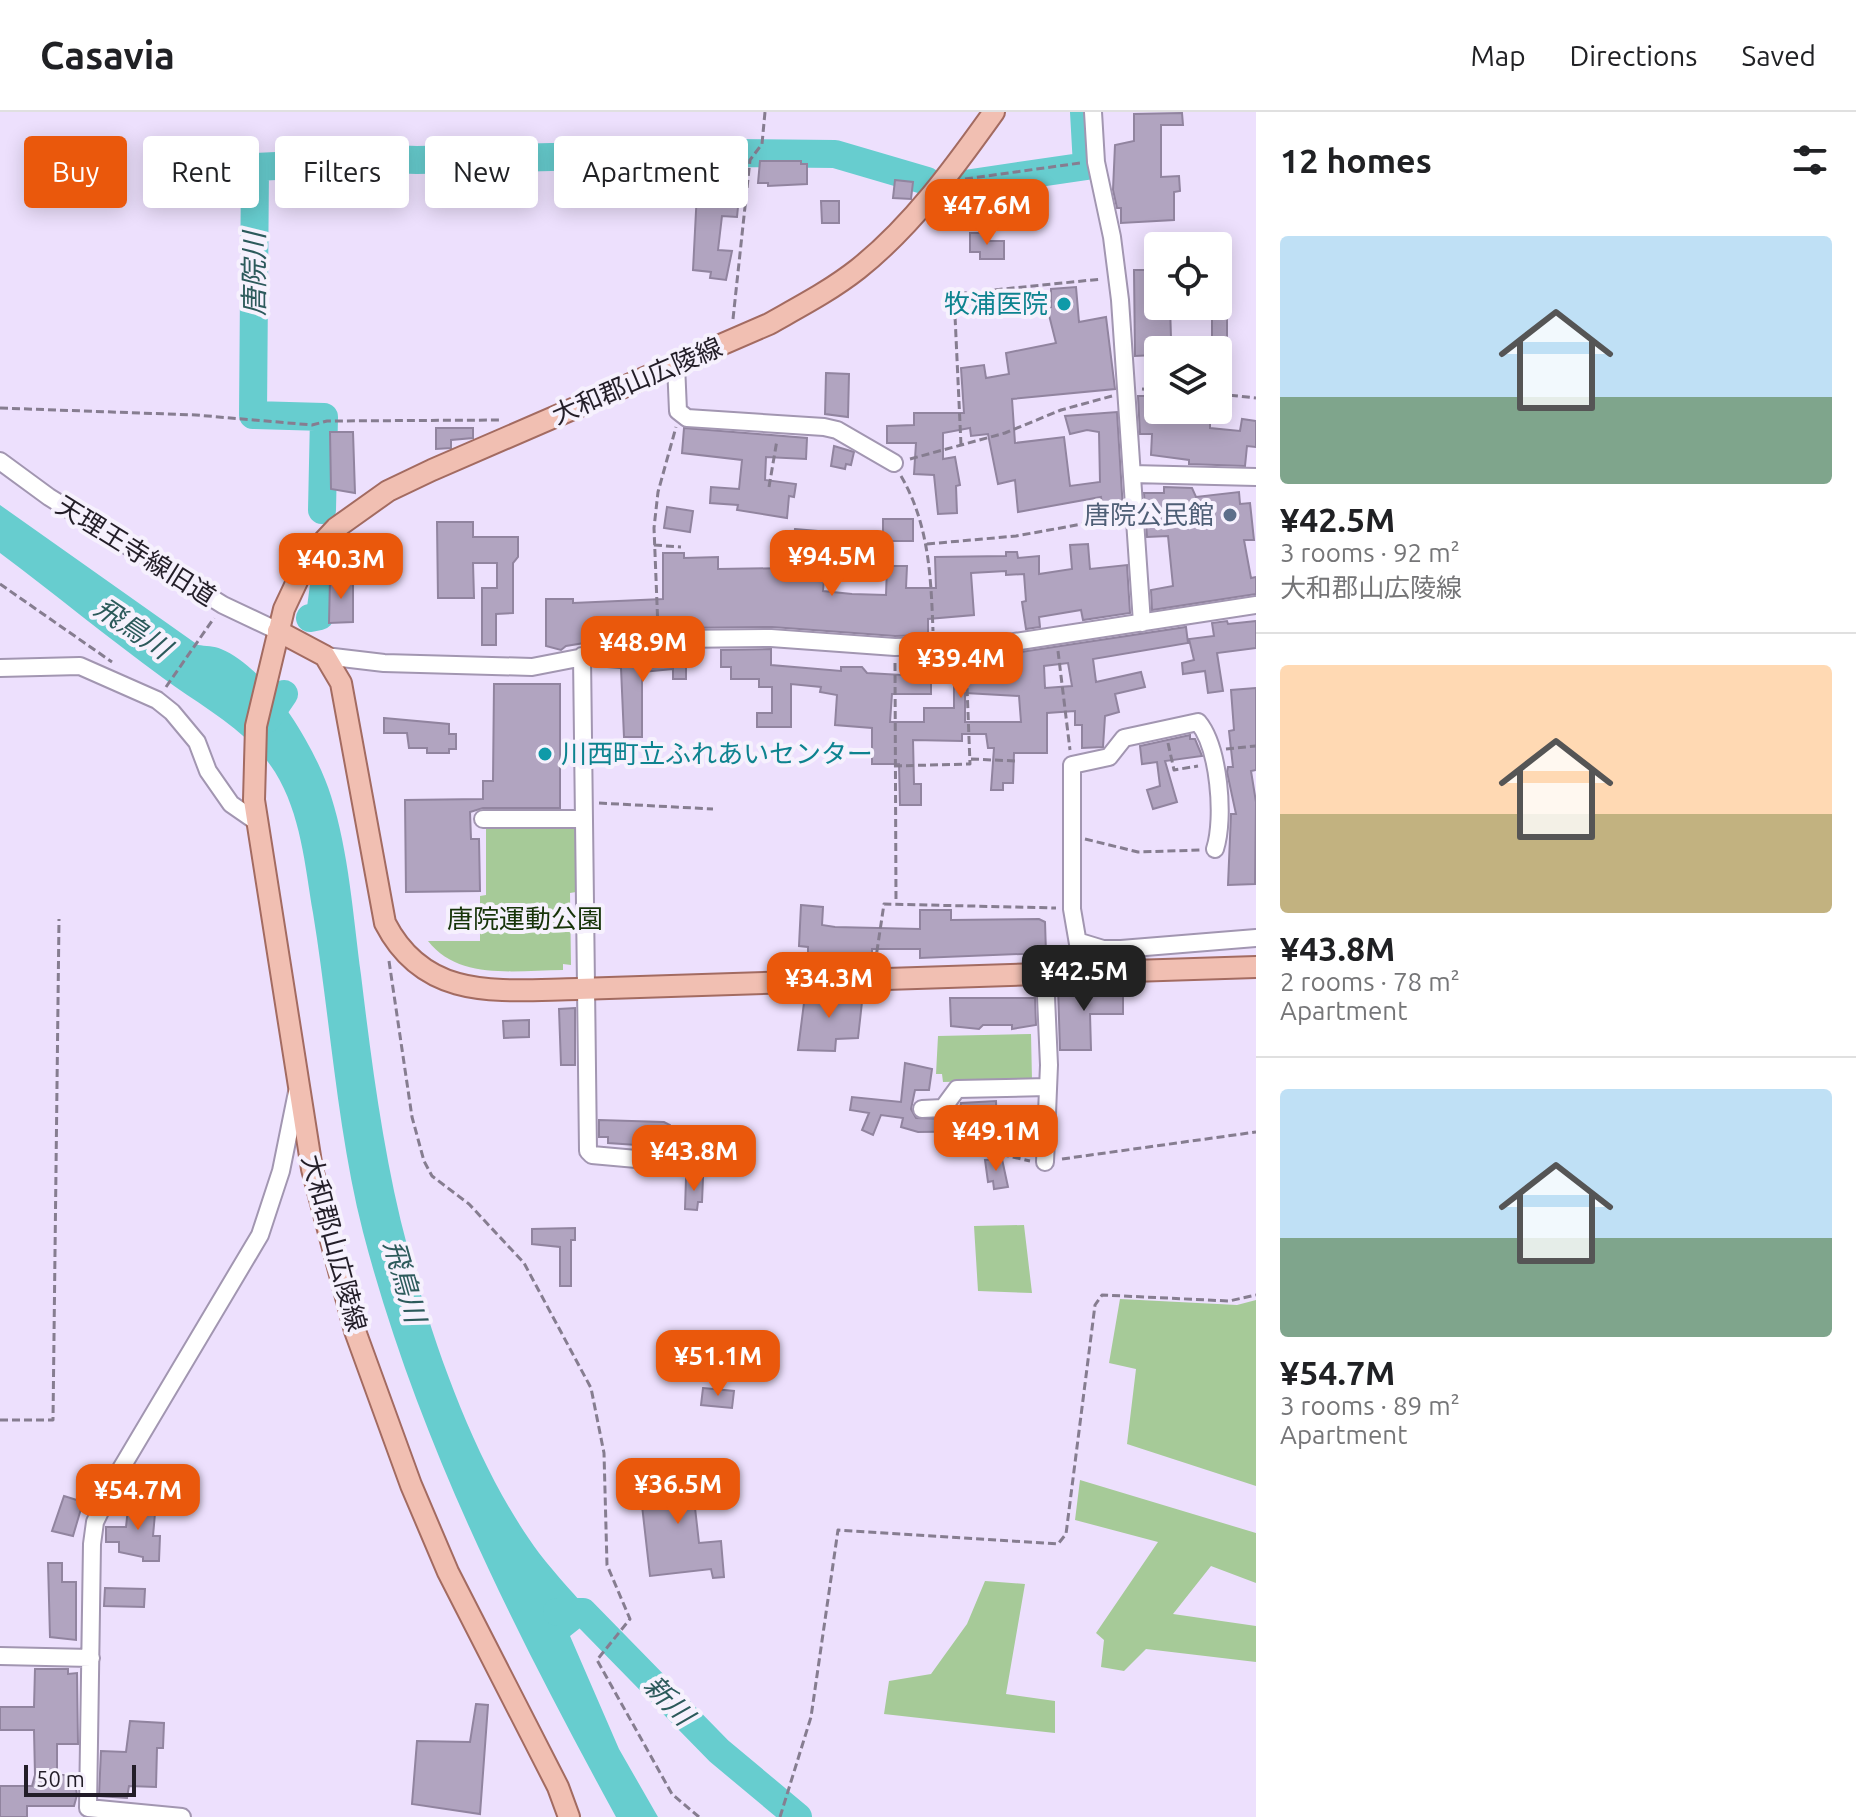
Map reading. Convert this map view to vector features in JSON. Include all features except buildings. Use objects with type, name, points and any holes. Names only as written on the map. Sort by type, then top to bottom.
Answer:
[{"type":"main road","name":"大和郡山広陵線","points":[[569,1817],[544,1760],[448,1572],[411,1485],[355,1331],[312,1169],[254,800],[256,726],[269,665],[284,609],[308,558],[355,512],[388,491],[432,470],[737,338],[821,296],[858,269],[900,231],[994,112]]},
{"type":"main road","points":[[278,631],[325,656],[341,683],[379,904],[392,937],[427,972],[447,983],[494,990],[1256,967]]},
{"type":"street","points":[[1093,112],[1096,160],[1117,277],[1128,391],[1133,516],[1142,623]]},
{"type":"street","points":[[676,364],[678,411],[687,418],[837,430],[894,463]]},
{"type":"street","name":"天理王寺線旧道","points":[[0,461],[49,497],[223,605],[278,631]]},
{"type":"street","points":[[1132,474],[1256,477]]},
{"type":"street","points":[[325,656],[384,663],[532,667],[659,642],[771,638],[895,647],[1008,643],[1256,605]]},
{"type":"street","points":[[582,656],[588,1151],[592,1155],[703,1165]]},
{"type":"street","points":[[0,668],[80,666],[157,700],[197,742],[208,771],[231,804],[257,822]]},
{"type":"street","points":[[1083,973],[1072,909],[1072,765],[1109,757],[1124,738],[1198,722],[1206,731],[1218,781],[1220,834],[1215,849]]},
{"type":"street","points":[[483,819],[583,811]]},
{"type":"street","points":[[1080,942],[1103,949],[1121,949],[1256,938]]},
{"type":"street","points":[[1045,974],[1049,1065],[1045,1162]]},
{"type":"street","points":[[182,1817],[84,1812],[95,1522],[119,1472],[260,1235],[281,1171],[298,1083]]},
{"type":"street","points":[[922,1109],[943,1108],[957,1089],[1047,1087]]},
{"type":"street","points":[[281,1171],[294,1165],[312,1169]]},
{"type":"street","points":[[0,1656],[91,1658]]},
{"type":"path","points":[[737,338],[733,327],[750,160],[762,144],[765,112]]},
{"type":"path","points":[[946,176],[962,180],[1096,160]]},
{"type":"path","points":[[961,445],[954,294],[1117,277]]},
{"type":"path","points":[[934,646],[927,544],[921,518],[894,463],[1005,433],[1061,410],[1128,391]]},
{"type":"path","points":[[1232,395],[1256,398]]},
{"type":"path","points":[[0,408],[196,415],[312,425],[327,421],[508,420]]},
{"type":"path","points":[[659,642],[654,545],[656,504],[678,411]]},
{"type":"path","points":[[769,487],[779,424]]},
{"type":"path","points":[[927,544],[1016,536],[1133,516]]},
{"type":"path","points":[[654,545],[681,547]]},
{"type":"path","points":[[0,584],[117,666]]},
{"type":"path","points":[[165,688],[213,620]]},
{"type":"path","points":[[1055,635],[1072,765]]},
{"type":"path","points":[[894,766],[970,764],[965,645]]},
{"type":"path","points":[[895,647],[896,904]]},
{"type":"path","points":[[1165,727],[1174,770],[1256,746]]},
{"type":"path","points":[[971,759],[1016,761]]},
{"type":"path","points":[[583,811],[713,809]]},
{"type":"path","points":[[1074,836],[1138,852],[1215,849]]},
{"type":"path","points":[[874,979],[884,904],[1072,909]]},
{"type":"path","points":[[0,1420],[53,1420],[59,919]]},
{"type":"path","points":[[392,937],[388,968],[412,1117],[424,1161],[432,1176],[469,1204],[524,1263],[591,1388],[604,1453],[607,1565],[630,1619],[597,1660],[672,1794],[699,1817]]},
{"type":"path","points":[[966,1146],[1045,1162],[1256,1132]]},
{"type":"path","points":[[780,1817],[811,1717],[838,1530],[1058,1544],[1066,1534],[1095,1305],[1102,1295],[1229,1301],[1256,1295]]},
{"type":"green space","name":"唐院運動公園","points":[[575,824],[576,892],[570,893],[571,965],[563,964],[563,970],[472,968],[441,954],[428,941],[480,941],[480,896],[486,895],[486,825]]},
{"type":"green space","points":[[1031,1034],[1032,1080],[943,1082],[942,1074],[936,1074],[938,1036]]},
{"type":"green space","points":[[1024,1225],[1032,1293],[978,1291],[974,1226]]},
{"type":"green space","points":[[1120,1299],[1237,1305],[1256,1300],[1256,1486],[1127,1444],[1136,1369],[1109,1363]]},
{"type":"green space","points":[[1080,1480],[1256,1533],[1256,1583],[1211,1566],[1173,1614],[1256,1626],[1256,1662],[1146,1649],[1124,1671],[1101,1667],[1104,1640],[1096,1633],[1158,1542],[1075,1520]]},
{"type":"green space","points":[[985,1581],[1025,1584],[1006,1694],[1055,1701],[1055,1733],[884,1714],[889,1681],[931,1674],[967,1624]]},
{"type":"water","points":[[0,505],[198,645],[219,648],[239,659],[273,692],[314,756],[331,796],[342,840],[385,1147],[408,1249],[431,1326],[460,1407],[496,1485],[539,1553],[594,1617],[570,1636],[619,1749],[658,1817],[616,1817],[505,1604],[440,1459],[411,1384],[385,1309],[354,1193],[304,859],[284,788],[264,757],[224,720],[142,663],[0,553]]},
{"type":"waterway","name":"唐院川","points":[[958,185],[1087,166],[1084,112]]},
{"type":"waterway","name":"唐院川","points":[[322,510],[324,417],[253,415],[255,167],[319,164],[328,157],[417,160],[725,153],[835,154],[927,181]]},
{"type":"waterway","name":"唐院川","points":[[310,618],[320,616],[324,585]]},
{"type":"waterway","name":"飛鳥川","points":[[267,719],[284,694]]},
{"type":"waterway","name":"新川","points":[[557,1612],[583,1612],[719,1751],[798,1817]]},
{"type":"place","name":"牧浦医院","points":[[1064,304]]},
{"type":"place","name":"唐院公民館","points":[[1230,515]]},
{"type":"place","name":"川西町立ふれあいセンター","points":[[545,754]]}]
